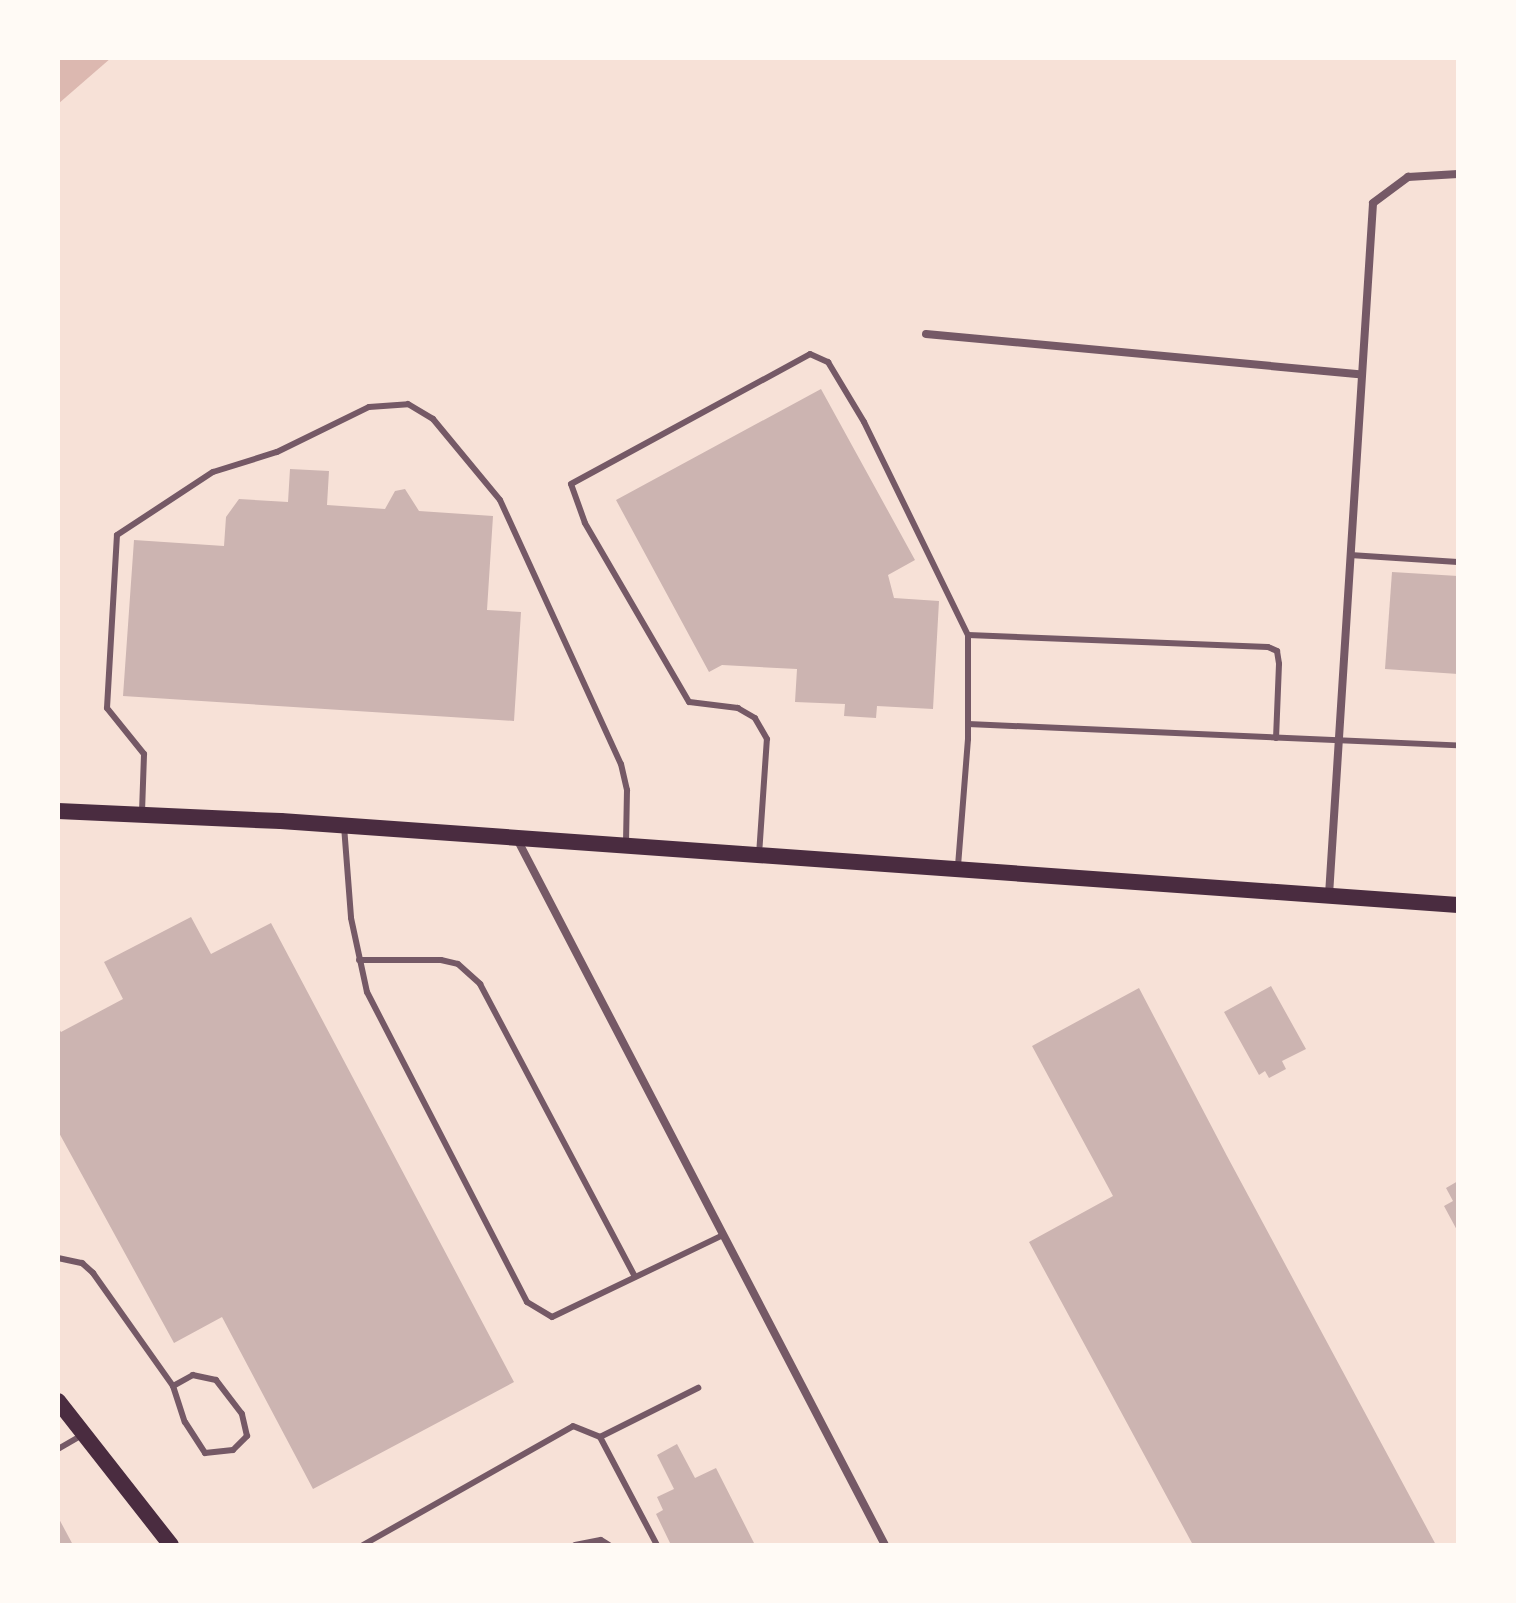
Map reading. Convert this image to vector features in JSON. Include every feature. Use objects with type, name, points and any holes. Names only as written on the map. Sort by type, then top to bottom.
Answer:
[{"type":"main road","points":[[58,811],[344,826],[1458,905]]},
{"type":"main road","points":[[58,1401],[171,1545]]},
{"type":"street","points":[[1329,896],[1359,374],[1373,203],[1408,177],[1458,174]]},
{"type":"street","points":[[926,334],[1359,374]]},
{"type":"street","points":[[517,838],[885,1545]]},
{"type":"lane","points":[[759,856],[767,739],[755,718],[738,708],[689,702],[585,523],[571,484],[810,354],[828,362],[864,422],[968,635],[968,724],[957,870]]},
{"type":"lane","points":[[142,816],[144,754],[107,708],[117,535],[213,472],[277,452],[369,407],[408,404],[433,419],[500,500],[621,764],[627,790],[626,846]]},
{"type":"lane","points":[[1348,555],[1458,562]]},
{"type":"lane","points":[[968,635],[1268,647],[1277,651],[1279,664],[1276,738]]},
{"type":"lane","points":[[968,724],[1458,745]]},
{"type":"lane","points":[[344,826],[359,960],[367,992],[527,1302],[552,1317],[723,1235]]},
{"type":"lane","points":[[359,960],[441,960],[469,972],[635,1277]]},
{"type":"lane","points":[[58,1258],[82,1263],[93,1273],[173,1386],[185,1422],[205,1453],[233,1450],[247,1436],[242,1414],[216,1380],[193,1375],[173,1386]]},
{"type":"lane","points":[[600,1437],[698,1388]]},
{"type":"lane","points":[[363,1545],[573,1426],[600,1437],[657,1545]]},
{"type":"lane","points":[[58,1449],[82,1435]]},
{"type":"lane","points":[[575,1545],[601,1540],[609,1545]]},
{"type":"shaded area","points":[[58,58],[111,58],[58,104]]},
{"type":"building","points":[[821,389],[915,560],[888,575],[894,598],[939,601],[933,709],[877,706],[876,718],[844,716],[845,704],[795,702],[797,669],[722,665],[709,672],[616,500]]},
{"type":"building","points":[[290,469],[329,471],[327,505],[385,509],[395,491],[405,489],[419,511],[493,516],[487,610],[521,612],[514,721],[123,696],[134,540],[224,546],[226,517],[239,499],[288,502]]},
{"type":"building","points":[[1392,572],[1458,576],[1458,674],[1385,669]]},
{"type":"building","points":[[191,917],[211,954],[271,923],[514,1382],[313,1489],[222,1317],[174,1343],[58,1131],[58,1027],[61,1032],[123,999],[104,962]]},
{"type":"building","points":[[1271,986],[1306,1049],[1282,1061],[1286,1069],[1269,1078],[1265,1071],[1259,1075],[1224,1012]]},
{"type":"building","points":[[1139,988],[1436,1545],[1193,1545],[1029,1242],[1113,1196],[1032,1046]]},
{"type":"building","points":[[1458,1181],[1458,1232],[1444,1206],[1453,1201],[1446,1188]]},
{"type":"building","points":[[677,1444],[695,1478],[716,1468],[755,1545],[671,1545],[656,1514],[663,1510],[657,1497],[674,1489],[657,1455]]},
{"type":"building","points":[[58,1517],[73,1545],[58,1545]]}]
